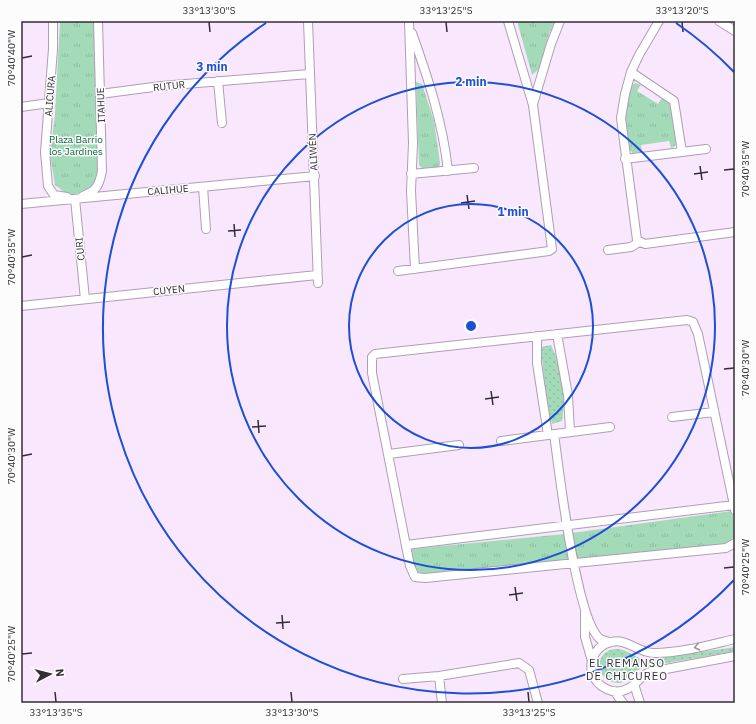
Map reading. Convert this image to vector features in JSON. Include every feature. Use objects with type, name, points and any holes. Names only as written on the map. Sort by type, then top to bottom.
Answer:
[{"type":"street","name":"ALICURA","points":[[53,21],[50,103],[44,152],[48,186],[54,195],[74,199]]},
{"type":"street","name":"ITAHUE","points":[[74,199],[94,191],[100,181],[102,171],[98,21]]},
{"type":"street","name":"ALIWÉN","points":[[308,21],[318,284]]},
{"type":"street","points":[[398,271],[551,250],[533,105],[508,21]]},
{"type":"street","points":[[533,105],[551,44],[560,21]]},
{"type":"street","points":[[659,21],[631,72],[621,118],[636,237],[639,242],[645,244],[735,232]]},
{"type":"street","points":[[718,21],[735,31]]},
{"type":"street","points":[[409,23],[413,143],[411,174],[415,269]]},
{"type":"street","points":[[409,23],[436,106],[445,147],[448,171]]},
{"type":"street","points":[[631,72],[674,101],[682,152]]},
{"type":"street","name":"RUTUR","points":[[100,94],[218,81],[309,74]]},
{"type":"street","points":[[218,81],[222,123]]},
{"type":"street","points":[[21,107],[50,103]]},
{"type":"street","points":[[625,159],[706,149]]},
{"type":"street","points":[[411,174],[474,168]]},
{"type":"street","name":"CALIHUE","points":[[21,204],[315,176]]},
{"type":"street","points":[[203,187],[206,229]]},
{"type":"street","name":"CURI","points":[[74,199],[85,299]]},
{"type":"street","points":[[608,250],[631,247],[639,242]]},
{"type":"street","name":"CUYEN","points":[[21,306],[317,275]]},
{"type":"street","points":[[406,545],[734,508],[698,334],[693,322],[688,320],[375,354],[372,357],[372,373],[389,454],[406,545],[412,574],[419,578],[726,548],[735,543]]},
{"type":"street","points":[[556,334],[568,395],[570,432]]},
{"type":"street","points":[[537,336],[537,363],[567,526],[585,611],[585,637],[592,661],[592,670],[596,681],[605,688],[614,691],[624,690],[634,684],[642,675],[650,672],[735,656]]},
{"type":"street","points":[[672,417],[714,412]]},
{"type":"street","points":[[501,441],[610,427]]},
{"type":"street","points":[[389,454],[459,446]]},
{"type":"street","points":[[585,611],[598,636],[609,642]]},
{"type":"street","points":[[592,661],[598,649],[609,642],[622,641],[641,651],[655,653],[735,639]]},
{"type":"street","points":[[403,679],[439,676],[522,663],[527,667],[531,674],[538,703]]},
{"type":"street","points":[[439,676],[442,703]]},
{"type":"street","points":[[634,684],[640,703]]},
{"type":"street","points":[[614,691],[623,703]]},
{"type":"green space","name":"Plaza Barrio los Jardines","points":[[60,21],[95,21],[100,169],[93,187],[90,190],[87,192],[68,195],[55,185],[50,154],[55,114]]},
{"type":"green space","points":[[517,21],[555,21],[549,34],[539,69],[532,75]]},
{"type":"green space","points":[[416,82],[422,84],[434,121],[440,163],[439,167],[422,168],[419,165]]},
{"type":"green space","points":[[635,83],[641,85],[637,91],[658,104],[662,98],[671,105],[677,142],[674,147],[671,148],[669,141],[641,145],[642,152],[633,153],[630,150],[626,117],[630,92],[633,84]]},
{"type":"green space","points":[[551,345],[559,364],[564,391],[562,421],[552,424],[546,399],[541,347]]},
{"type":"green space","points":[[732,511],[735,527],[734,536],[732,540],[721,545],[425,575],[417,574],[413,566],[412,549],[564,534]]},
{"type":"green space","points":[[735,647],[735,651],[644,667],[636,671],[621,683],[612,682],[606,679],[600,667],[600,661],[603,655],[608,651],[616,649],[624,650],[639,658],[648,660]]},
{"type":"district","name":"EL REMANSO DE CHICUREO","points":[[627,669]]}]
